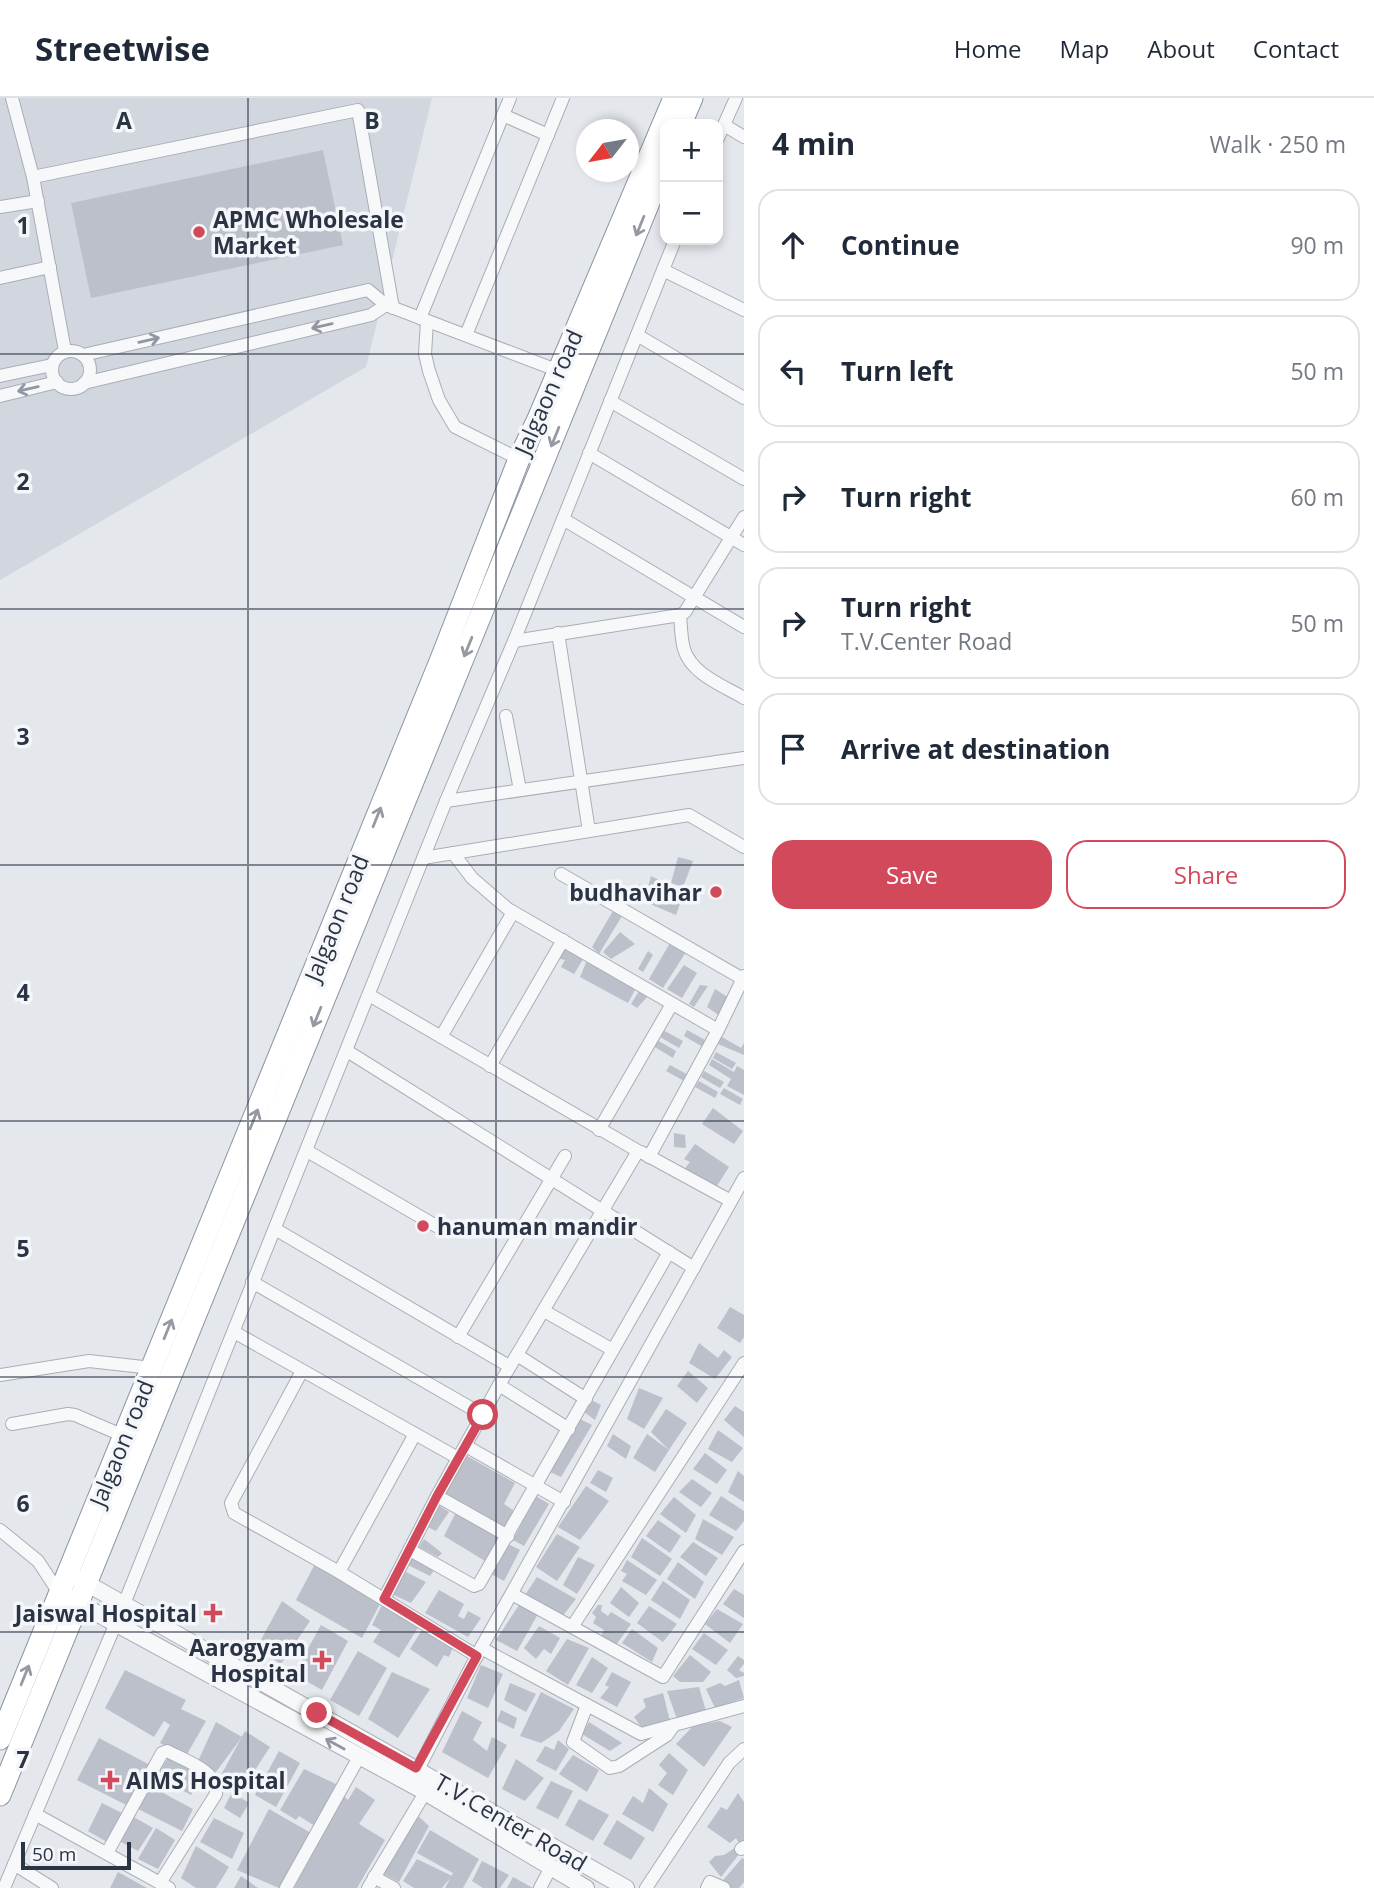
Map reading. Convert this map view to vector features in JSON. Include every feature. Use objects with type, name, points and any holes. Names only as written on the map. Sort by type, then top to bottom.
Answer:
[{"type":"highway","points":[[683,119],[692,98]]},
{"type":"highway","name":"Jalgaon road","points":[[0,1795],[78,1603],[77,1578],[124,1436],[441,659],[519,458],[559,371],[668,100]]},
{"type":"highway","name":"Jalgaon road","points":[[0,1739],[59,1593],[77,1578],[660,175]]},
{"type":"street","points":[[12,98],[33,177],[65,351]]},
{"type":"street","points":[[510,98],[424,319],[425,354],[429,371],[439,400],[455,427],[519,458]]},
{"type":"street","points":[[466,335],[564,98]]},
{"type":"street","points":[[736,98],[724,125],[744,137]]},
{"type":"street","points":[[33,177],[356,104],[390,306]]},
{"type":"street","points":[[503,115],[548,135]]},
{"type":"street","points":[[0,207],[38,201]]},
{"type":"street","points":[[4,1888],[124,1604],[446,801],[514,641],[673,245]]},
{"type":"street","points":[[0,278],[50,267]]},
{"type":"street","points":[[663,270],[744,310]]},
{"type":"street","points":[[83,355],[368,290],[390,306],[559,371]]},
{"type":"street","points":[[84,383],[371,315],[390,306]]},
{"type":"street","points":[[637,335],[744,398]]},
{"type":"street","points":[[65,351],[83,355],[89,366],[88,378],[79,387],[67,388],[57,382],[52,371],[52,365],[59,354],[65,351]]},
{"type":"street","points":[[0,376],[52,365]]},
{"type":"street","points":[[0,396],[57,382]]},
{"type":"street","points":[[610,401],[744,479]]},
{"type":"street","points":[[589,453],[744,545]]},
{"type":"street","points":[[514,641],[680,615],[685,612],[744,517]]},
{"type":"street","points":[[563,519],[744,627]]},
{"type":"street","points":[[680,615],[684,648],[692,664],[699,672],[744,698]]},
{"type":"street","points":[[558,633],[589,831]]},
{"type":"street","points":[[506,716],[520,790]]},
{"type":"street","points":[[446,801],[744,758]]},
{"type":"street","points":[[424,858],[689,815],[744,847]]},
{"type":"street","points":[[453,853],[472,878],[513,912],[718,1030]]},
{"type":"street","points":[[384,1599],[499,1385],[603,1210],[643,1154],[718,1030],[743,977],[561,874]]},
{"type":"street","points":[[441,1037],[513,912]]},
{"type":"street","points":[[490,1066],[563,940]]},
{"type":"street","points":[[369,995],[599,1130],[731,1201]]},
{"type":"street","points":[[599,1130],[672,1004]]},
{"type":"street","points":[[347,1051],[694,1268]]},
{"type":"street","points":[[307,1151],[438,1227]]},
{"type":"street","points":[[458,1337],[565,1156]]},
{"type":"street","points":[[394,1888],[371,1883],[422,1781],[479,1652],[744,1178]]},
{"type":"street","points":[[275,1230],[458,1337],[513,1361],[586,1399]]},
{"type":"street","points":[[410,1550],[477,1586],[669,1252]]},
{"type":"street","points":[[252,1282],[483,1415]]},
{"type":"street","points":[[544,1311],[613,1350]]},
{"type":"street","points":[[234,1332],[458,1458]]},
{"type":"street","points":[[0,1375],[89,1361],[152,1368]]},
{"type":"street","points":[[572,1627],[744,1363]]},
{"type":"street","points":[[302,1371],[231,1503],[234,1513],[479,1652],[641,1734],[744,1706]]},
{"type":"street","points":[[499,1385],[569,1429]]},
{"type":"street","points":[[12,1424],[68,1414],[124,1436]]},
{"type":"street","points":[[339,1572],[415,1434]]},
{"type":"street","points":[[466,1446],[564,1502]]},
{"type":"street","points":[[437,1496],[508,1536]]},
{"type":"street","points":[[0,1530],[38,1561]]},
{"type":"street","points":[[512,1594],[663,1677],[744,1551]]},
{"type":"street","name":"T.V.Center Road","points":[[38,1561],[77,1578],[124,1604],[422,1781],[623,1887]]},
{"type":"street","name":"T.V.Center Road","points":[[38,1561],[59,1593],[359,1757],[422,1781],[586,1888]]},
{"type":"street","points":[[587,1705],[573,1742],[610,1768],[619,1766],[667,1735],[674,1725]]},
{"type":"street","points":[[646,1888],[729,1763],[744,1749]]},
{"type":"street","points":[[35,1814],[165,1886],[216,1794],[217,1786],[210,1775],[167,1751],[162,1754],[107,1853]]},
{"type":"street","points":[[286,1888],[359,1757]]},
{"type":"street","points":[[13,1864],[52,1888]]},
{"type":"street","points":[[540,1888],[551,1867]]},
{"type":"street","points":[[706,1888],[710,1882],[724,1888]]},
{"type":"shaded area","name":"APMC Wholesale Market","points":[[0,98],[432,98],[366,367],[0,580]]},
{"type":"building","points":[[323,150],[343,245],[91,298],[71,203]]},
{"type":"building","points":[[678,857],[693,861],[683,887],[671,883]]},
{"type":"building","points":[[651,876],[684,892],[676,915],[636,898],[639,884],[648,887]]},
{"type":"building","points":[[613,911],[622,916],[599,954],[592,947]]},
{"type":"building","points":[[620,932],[635,944],[611,959],[603,952]]},
{"type":"building","points":[[563,943],[585,956],[574,974],[561,967],[565,960],[557,958]]},
{"type":"building","points":[[670,943],[686,952],[663,988],[649,979]]},
{"type":"building","points":[[648,951],[653,955],[643,972],[638,969]]},
{"type":"building","points":[[588,958],[636,988],[628,1003],[580,977]]},
{"type":"building","points":[[684,965],[697,973],[682,998],[667,989]]},
{"type":"building","points":[[700,985],[708,986],[694,1007],[689,1004]]},
{"type":"building","points":[[715,989],[729,998],[720,1016],[707,1007]]},
{"type":"building","points":[[639,991],[648,996],[637,1008],[631,1004]]},
{"type":"building","points":[[663,1030],[683,1041],[679,1048],[660,1037]]},
{"type":"building","points":[[687,1030],[707,1041],[703,1047],[684,1036]]},
{"type":"building","points":[[722,1037],[741,1048],[744,1043],[744,1055],[718,1044]]},
{"type":"building","points":[[657,1040],[676,1051],[673,1058],[653,1046]]},
{"type":"building","points":[[716,1052],[736,1063],[732,1069],[713,1058]]},
{"type":"building","points":[[712,1059],[734,1072],[737,1066],[744,1070],[744,1095],[727,1086],[731,1079],[709,1065]]},
{"type":"building","points":[[670,1065],[690,1076],[686,1082],[666,1071]]},
{"type":"building","points":[[704,1071],[724,1082],[720,1088],[701,1077]]},
{"type":"building","points":[[699,1081],[718,1092],[715,1098],[695,1087]]},
{"type":"building","points":[[724,1088],[743,1099],[740,1105],[720,1094]]},
{"type":"building","points":[[713,1108],[743,1131],[734,1144],[702,1124]]},
{"type":"building","points":[[674,1133],[685,1135],[686,1148],[674,1147]]},
{"type":"building","points":[[695,1144],[729,1167],[715,1189],[683,1171],[690,1162],[684,1159]]},
{"type":"building","points":[[730,1307],[744,1315],[744,1337],[740,1343],[717,1328]]},
{"type":"building","points":[[699,1343],[718,1358],[724,1350],[732,1357],[715,1379],[689,1363]]},
{"type":"building","points":[[688,1371],[708,1388],[697,1403],[677,1386]]},
{"type":"building","points":[[639,1388],[663,1398],[644,1429],[627,1419]]},
{"type":"building","points":[[591,1400],[601,1405],[595,1420],[584,1412]]},
{"type":"building","points":[[735,1406],[744,1412],[744,1437],[724,1420]]},
{"type":"building","points":[[666,1409],[687,1423],[669,1450],[651,1432]]},
{"type":"building","points":[[580,1419],[592,1425],[561,1477],[550,1472]]},
{"type":"building","points":[[718,1430],[743,1448],[732,1462],[708,1449]]},
{"type":"building","points":[[613,1434],[631,1446],[626,1459],[607,1446]]},
{"type":"building","points":[[647,1434],[669,1450],[655,1472],[633,1458]]},
{"type":"building","points":[[705,1453],[727,1470],[717,1484],[693,1469]]},
{"type":"building","points":[[467,1456],[515,1483],[504,1504],[516,1512],[504,1530],[443,1495]]},
{"type":"building","points":[[598,1470],[613,1478],[606,1492],[590,1483]]},
{"type":"building","points":[[738,1471],[744,1476],[744,1502],[728,1492]]},
{"type":"building","points":[[692,1479],[712,1493],[701,1507],[679,1492]]},
{"type":"building","points":[[586,1486],[609,1501],[580,1540],[558,1527]]},
{"type":"building","points":[[536,1496],[549,1504],[524,1546],[513,1540]]},
{"type":"building","points":[[721,1496],[744,1511],[744,1521],[736,1531],[709,1515]]},
{"type":"building","points":[[674,1497],[696,1515],[686,1533],[660,1514]]},
{"type":"building","points":[[440,1506],[449,1512],[436,1531],[428,1527]]},
{"type":"building","points":[[455,1514],[499,1537],[485,1561],[444,1536]]},
{"type":"building","points":[[703,1519],[734,1537],[722,1555],[695,1539]]},
{"type":"building","points":[[658,1520],[681,1536],[670,1553],[646,1536]]},
{"type":"building","points":[[557,1534],[580,1547],[557,1581],[536,1567]]},
{"type":"building","points":[[642,1538],[672,1559],[660,1576],[631,1557]]},
{"type":"building","points":[[424,1539],[442,1553],[438,1557],[419,1547]]},
{"type":"building","points":[[693,1542],[718,1558],[706,1576],[680,1557]]},
{"type":"building","points":[[508,1544],[520,1550],[504,1581],[489,1573]]},
{"type":"building","points":[[412,1555],[435,1569],[430,1576],[408,1565]]},
{"type":"building","points":[[578,1557],[595,1565],[577,1594],[563,1585]]},
{"type":"building","points":[[627,1560],[657,1580],[646,1595],[622,1581],[627,1574],[621,1571]]},
{"type":"building","points":[[678,1562],[704,1582],[695,1599],[667,1579]]},
{"type":"building","points":[[315,1564],[381,1602],[362,1638],[296,1600]]},
{"type":"building","points":[[404,1571],[426,1582],[411,1603],[392,1594]]},
{"type":"building","points":[[537,1577],[576,1599],[561,1618],[525,1595]]},
{"type":"building","points":[[663,1581],[690,1600],[680,1619],[651,1600]]},
{"type":"building","points":[[621,1587],[639,1603],[629,1617],[610,1603]]},
{"type":"building","points":[[734,1589],[744,1595],[744,1618],[723,1604]]},
{"type":"building","points":[[439,1590],[464,1604],[458,1616],[464,1619],[468,1611],[481,1618],[468,1637],[425,1613]]},
{"type":"building","points":[[282,1601],[310,1621],[281,1664],[256,1649]]},
{"type":"building","points":[[382,1605],[419,1626],[399,1658],[373,1642],[381,1630],[372,1625]]},
{"type":"building","points":[[519,1605],[538,1614],[517,1651],[496,1640]]},
{"type":"building","points":[[598,1605],[602,1605],[601,1611],[608,1616],[611,1612],[631,1624],[616,1645],[601,1636],[604,1630],[593,1623],[596,1617],[592,1613]]},
{"type":"building","points":[[649,1606],[677,1624],[663,1642],[637,1623]]},
{"type":"building","points":[[717,1609],[743,1624],[730,1643],[705,1624]]},
{"type":"building","points":[[321,1625],[348,1641],[322,1690],[294,1674]]},
{"type":"building","points":[[539,1626],[560,1638],[551,1654],[544,1649],[536,1659],[524,1648]]},
{"type":"building","points":[[632,1629],[658,1648],[652,1662],[622,1643]]},
{"type":"building","points":[[422,1630],[453,1647],[449,1657],[444,1655],[437,1667],[410,1649]]},
{"type":"building","points":[[704,1633],[728,1650],[716,1665],[692,1649]]},
{"type":"building","points":[[567,1639],[589,1648],[568,1685],[546,1671]]},
{"type":"building","points":[[358,1651],[387,1668],[359,1716],[330,1700]]},
{"type":"building","points":[[690,1655],[711,1672],[703,1682],[680,1682],[673,1676]]},
{"type":"building","points":[[738,1656],[744,1660],[739,1670],[744,1676],[736,1678],[727,1670]]},
{"type":"building","points":[[592,1657],[608,1668],[592,1693],[576,1685]]},
{"type":"building","points":[[481,1665],[503,1674],[488,1708],[467,1698]]},
{"type":"building","points":[[125,1670],[186,1700],[181,1709],[206,1721],[186,1756],[160,1743],[170,1725],[164,1721],[154,1737],[105,1708]]},
{"type":"building","points":[[392,1672],[430,1689],[398,1738],[368,1719]]},
{"type":"building","points":[[612,1672],[631,1682],[617,1707],[600,1698],[609,1687],[605,1685]]},
{"type":"building","points":[[739,1680],[744,1698],[715,1708],[706,1689],[720,1683],[725,1686]]},
{"type":"building","points":[[510,1683],[536,1694],[526,1712],[504,1700]]},
{"type":"building","points":[[699,1687],[706,1711],[677,1719],[667,1691]]},
{"type":"building","points":[[541,1692],[574,1709],[559,1731],[541,1743],[520,1736]]},
{"type":"building","points":[[663,1693],[670,1721],[642,1728],[634,1717],[646,1707],[643,1699]]},
{"type":"building","points":[[501,1710],[517,1718],[514,1729],[497,1721]]},
{"type":"building","points":[[462,1711],[482,1722],[473,1740],[487,1751],[492,1737],[507,1745],[488,1778],[442,1752]]},
{"type":"building","points":[[720,1721],[732,1727],[704,1767],[676,1744],[693,1726]]},
{"type":"building","points":[[216,1722],[242,1737],[216,1772],[198,1761]]},
{"type":"building","points":[[589,1722],[622,1743],[610,1751],[582,1734]]},
{"type":"building","points":[[245,1731],[270,1747],[242,1790],[220,1777]]},
{"type":"building","points":[[99,1738],[150,1765],[128,1806],[77,1780]]},
{"type":"building","points":[[558,1740],[569,1749],[556,1771],[536,1761],[545,1746],[554,1750]]},
{"type":"building","points":[[279,1751],[300,1763],[276,1807],[255,1795]]},
{"type":"building","points":[[669,1753],[688,1770],[673,1795],[658,1785],[667,1773],[659,1765]]},
{"type":"building","points":[[573,1755],[599,1770],[587,1792],[559,1774]]},
{"type":"building","points":[[169,1756],[203,1776],[191,1795],[157,1776]]},
{"type":"building","points":[[516,1759],[544,1778],[525,1801],[502,1789]]},
{"type":"building","points":[[304,1769],[336,1784],[315,1826],[299,1816],[296,1820],[280,1810]]},
{"type":"building","points":[[551,1781],[573,1791],[558,1819],[536,1808]]},
{"type":"building","points":[[150,1786],[193,1809],[182,1831],[138,1809]]},
{"type":"building","points":[[356,1787],[375,1800],[359,1824],[385,1840],[357,1888],[294,1888],[344,1796],[348,1800]]},
{"type":"building","points":[[649,1788],[668,1804],[653,1832],[622,1814],[633,1796],[643,1803]]},
{"type":"building","points":[[232,1792],[249,1803],[240,1818],[224,1808]]},
{"type":"building","points":[[738,1793],[744,1802],[744,1843],[740,1845],[736,1838],[730,1843],[707,1827],[721,1807],[727,1810]]},
{"type":"building","points":[[579,1799],[609,1815],[593,1841],[565,1825]]},
{"type":"building","points":[[102,1803],[124,1814],[107,1842],[88,1831]]},
{"type":"building","points":[[269,1809],[311,1833],[279,1888],[237,1870]]},
{"type":"building","points":[[417,1815],[429,1826],[399,1882],[384,1874]]},
{"type":"building","points":[[132,1816],[153,1828],[138,1851],[117,1840]]},
{"type":"building","points":[[214,1818],[244,1833],[232,1859],[200,1842]]},
{"type":"building","points":[[617,1820],[645,1838],[631,1860],[603,1844]]},
{"type":"building","points":[[156,1828],[175,1840],[158,1869],[138,1859]]},
{"type":"building","points":[[430,1830],[479,1859],[463,1888],[445,1888],[453,1873],[417,1853]]},
{"type":"building","points":[[196,1846],[229,1867],[216,1888],[196,1888],[181,1878]]},
{"type":"building","points":[[736,1847],[740,1853],[721,1877],[709,1862],[715,1856],[724,1855]]},
{"type":"building","points":[[742,1858],[744,1882],[739,1888],[719,1885]]},
{"type":"building","points":[[417,1859],[452,1876],[442,1888],[414,1888],[403,1881]]},
{"type":"building","points":[[482,1861],[509,1875],[500,1888],[483,1888],[472,1881]]},
{"type":"building","points":[[118,1872],[147,1888],[110,1888]]},
{"type":"building","points":[[241,1876],[258,1888],[234,1888]]},
{"type":"building","points":[[513,1877],[533,1888],[507,1888]]},
{"type":"place","name":"APMC Wholesale Market","points":[[199,232]]},
{"type":"place","name":"budhavihar","points":[[716,892]]},
{"type":"place","name":"hanuman mandir","points":[[423,1226]]},
{"type":"place","name":"Jaiswal Hospital","points":[[213,1613]]},
{"type":"place","name":"Aarogyam Hospital","points":[[322,1660]]},
{"type":"place","name":"AIMS Hospital","points":[[110,1780]]},
{"type":"route","points":[[317,1713],[416,1768],[477,1656],[384,1599],[437,1496],[483,1415]]}]
